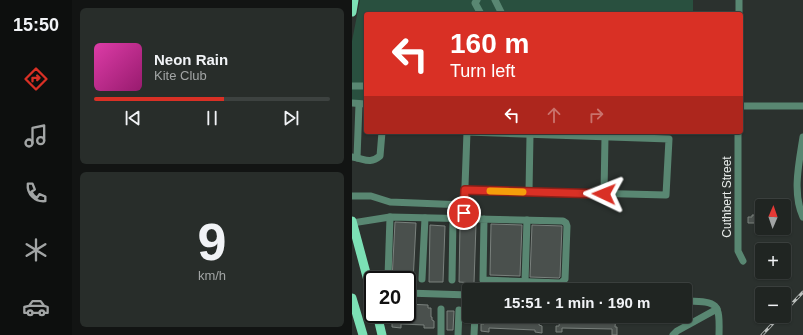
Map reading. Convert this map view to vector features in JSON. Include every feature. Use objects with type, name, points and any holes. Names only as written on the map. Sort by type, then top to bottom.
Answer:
[{"type":"main road","points":[[352,12],[354,0]]},
{"type":"main road","points":[[352,222],[365,271]]},
{"type":"main road","points":[[352,298],[363,335]]},
{"type":"main road","points":[[379,323],[382,335]]},
{"type":"street","points":[[477,0],[475,3],[480,12]]},
{"type":"street","points":[[495,0],[501,12]]},
{"type":"street","points":[[739,0],[739,12]]},
{"type":"street","points":[[352,86],[364,86]]},
{"type":"street","points":[[359,104],[354,157],[363,160],[375,161],[380,156],[382,134]]},
{"type":"street","points":[[743,106],[803,106]]},
{"type":"street","points":[[464,213],[467,134]]},
{"type":"street","points":[[465,190],[529,192],[604,194],[666,195],[668,139],[530,134],[529,192]]},
{"type":"street","name":"Cuthbert Street","points":[[738,134],[738,251],[743,261]]},
{"type":"street","points":[[604,194],[605,137]]},
{"type":"street","points":[[803,137],[797,171],[798,207],[803,217]]},
{"type":"street","points":[[352,196],[370,196],[390,202],[464,204]]},
{"type":"street","points":[[388,271],[390,217]]},
{"type":"street","points":[[352,222],[390,217],[453,218],[563,221],[567,226],[564,282],[483,280],[484,219]]},
{"type":"street","points":[[422,279],[425,218]]},
{"type":"street","points":[[452,280],[453,218]]},
{"type":"street","points":[[525,282],[527,220]]},
{"type":"street","points":[[416,293],[462,295]]},
{"type":"street","points":[[692,301],[708,302],[713,304],[720,316],[719,335]]},
{"type":"street","points":[[441,309],[441,335]]},
{"type":"street","points":[[673,335],[677,331],[717,309]]},
{"type":"street","points":[[458,335],[459,310]]},
{"type":"street","points":[[474,335],[475,323]]},
{"type":"green space","points":[[360,0],[693,0],[693,12],[364,12],[364,100],[352,100],[352,41]]},
{"type":"building","points":[[752,215],[755,215],[755,223],[748,223],[748,217],[752,217]]},
{"type":"building","points":[[395,222],[416,223],[414,271],[392,271]]},
{"type":"building","points":[[460,224],[476,224],[474,283],[459,282]]},
{"type":"building","points":[[491,224],[522,225],[520,276],[490,275]]},
{"type":"building","points":[[430,225],[445,226],[443,282],[429,282]]},
{"type":"building","points":[[532,225],[562,226],[559,278],[530,277]]},
{"type":"building","points":[[416,304],[428,305],[428,308],[431,308],[431,317],[434,321],[434,328],[424,328],[424,325],[401,324],[401,328],[392,327],[392,323],[416,323]]},
{"type":"building","points":[[447,311],[454,311],[453,330],[447,330]]},
{"type":"building","points":[[539,323],[539,325],[542,326],[542,333],[535,332],[535,330],[489,328],[489,332],[481,331],[481,324]]},
{"type":"building","points":[[559,323],[615,323],[617,335],[612,335],[612,329],[562,328],[562,332],[556,332],[556,326],[559,326]]},
{"type":"railway","points":[[791,305],[803,292]]},
{"type":"railway","points":[[762,335],[773,323]]},
{"type":"slow traffic","points":[[490,191],[523,192]]},
{"type":"route","points":[[464,213],[465,190],[604,194]]}]
